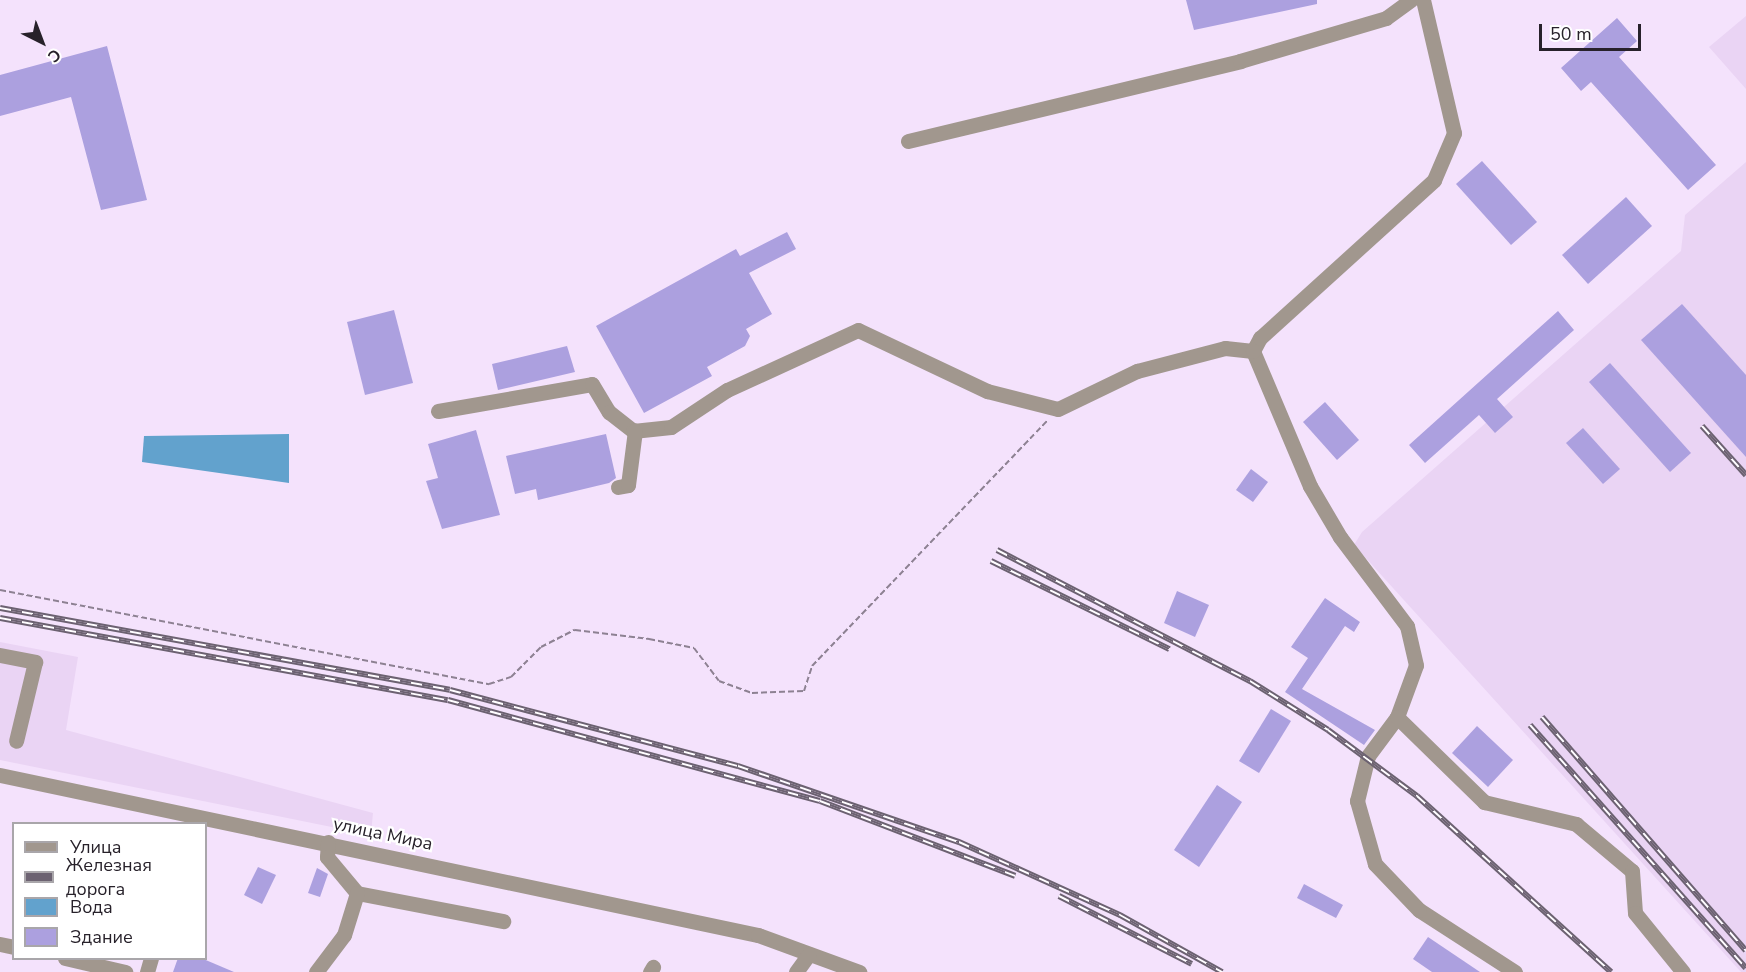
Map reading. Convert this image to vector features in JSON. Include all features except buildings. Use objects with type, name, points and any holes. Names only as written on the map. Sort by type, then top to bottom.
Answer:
[{"type":"street","points":[[908,141],[1240,60],[1386,18],[1412,0]]},
{"type":"street","points":[[1253,351],[1260,338],[1434,180],[1454,133],[1451,102],[1423,0]]},
{"type":"street","points":[[438,411],[592,384],[609,412],[635,430],[671,427],[728,390],[858,330],[987,390],[1058,409],[1137,371],[1225,348],[1253,351]]},
{"type":"street","points":[[1253,351],[1310,486],[1340,537],[1407,626],[1416,665],[1397,717],[1368,756],[1357,801],[1375,864],[1419,910],[1515,972]]},
{"type":"street","points":[[618,487],[627,485],[635,430]]},
{"type":"street","points":[[0,655],[35,662],[16,741]]},
{"type":"street","points":[[1397,717],[1484,802],[1576,824],[1632,871],[1635,914],[1683,972]]},
{"type":"street","name":"улица Мира","points":[[0,775],[190,818],[328,842],[758,935],[859,972]]},
{"type":"street","points":[[328,842],[327,857],[357,892],[503,921]]},
{"type":"street","points":[[316,972],[344,935],[357,892]]},
{"type":"street","points":[[796,972],[809,954]]},
{"type":"street","points":[[74,960],[125,972]]},
{"type":"path","points":[[0,590],[489,684],[511,676],[541,647],[575,630],[694,648],[719,681],[752,693],[804,691],[812,666],[1058,409]]},
{"type":"shaded area","points":[[1746,16],[1746,89],[1709,47]]},
{"type":"shaded area","points":[[1746,162],[1746,972],[1741,972],[1354,545],[1362,532],[1681,251],[1685,215]]},
{"type":"shaded area","points":[[0,642],[78,657],[66,730],[373,813],[371,835],[0,760]]},
{"type":"water","points":[[289,434],[289,483],[142,462],[144,436]]},
{"type":"railway","points":[[1702,426],[1746,475]]},
{"type":"railway","points":[[997,550],[1250,681],[1328,730],[1417,796],[1611,972]]},
{"type":"railway","points":[[991,561],[1169,649]]},
{"type":"railway","points":[[0,608],[450,690],[738,766],[959,842],[1120,915],[1222,972]]},
{"type":"railway","points":[[0,618],[448,700],[820,801],[1015,876]]},
{"type":"railway","points":[[1542,717],[1746,951]]},
{"type":"railway","points":[[1530,725],[1746,968]]},
{"type":"railway","points":[[1059,896],[1192,964]]}]
